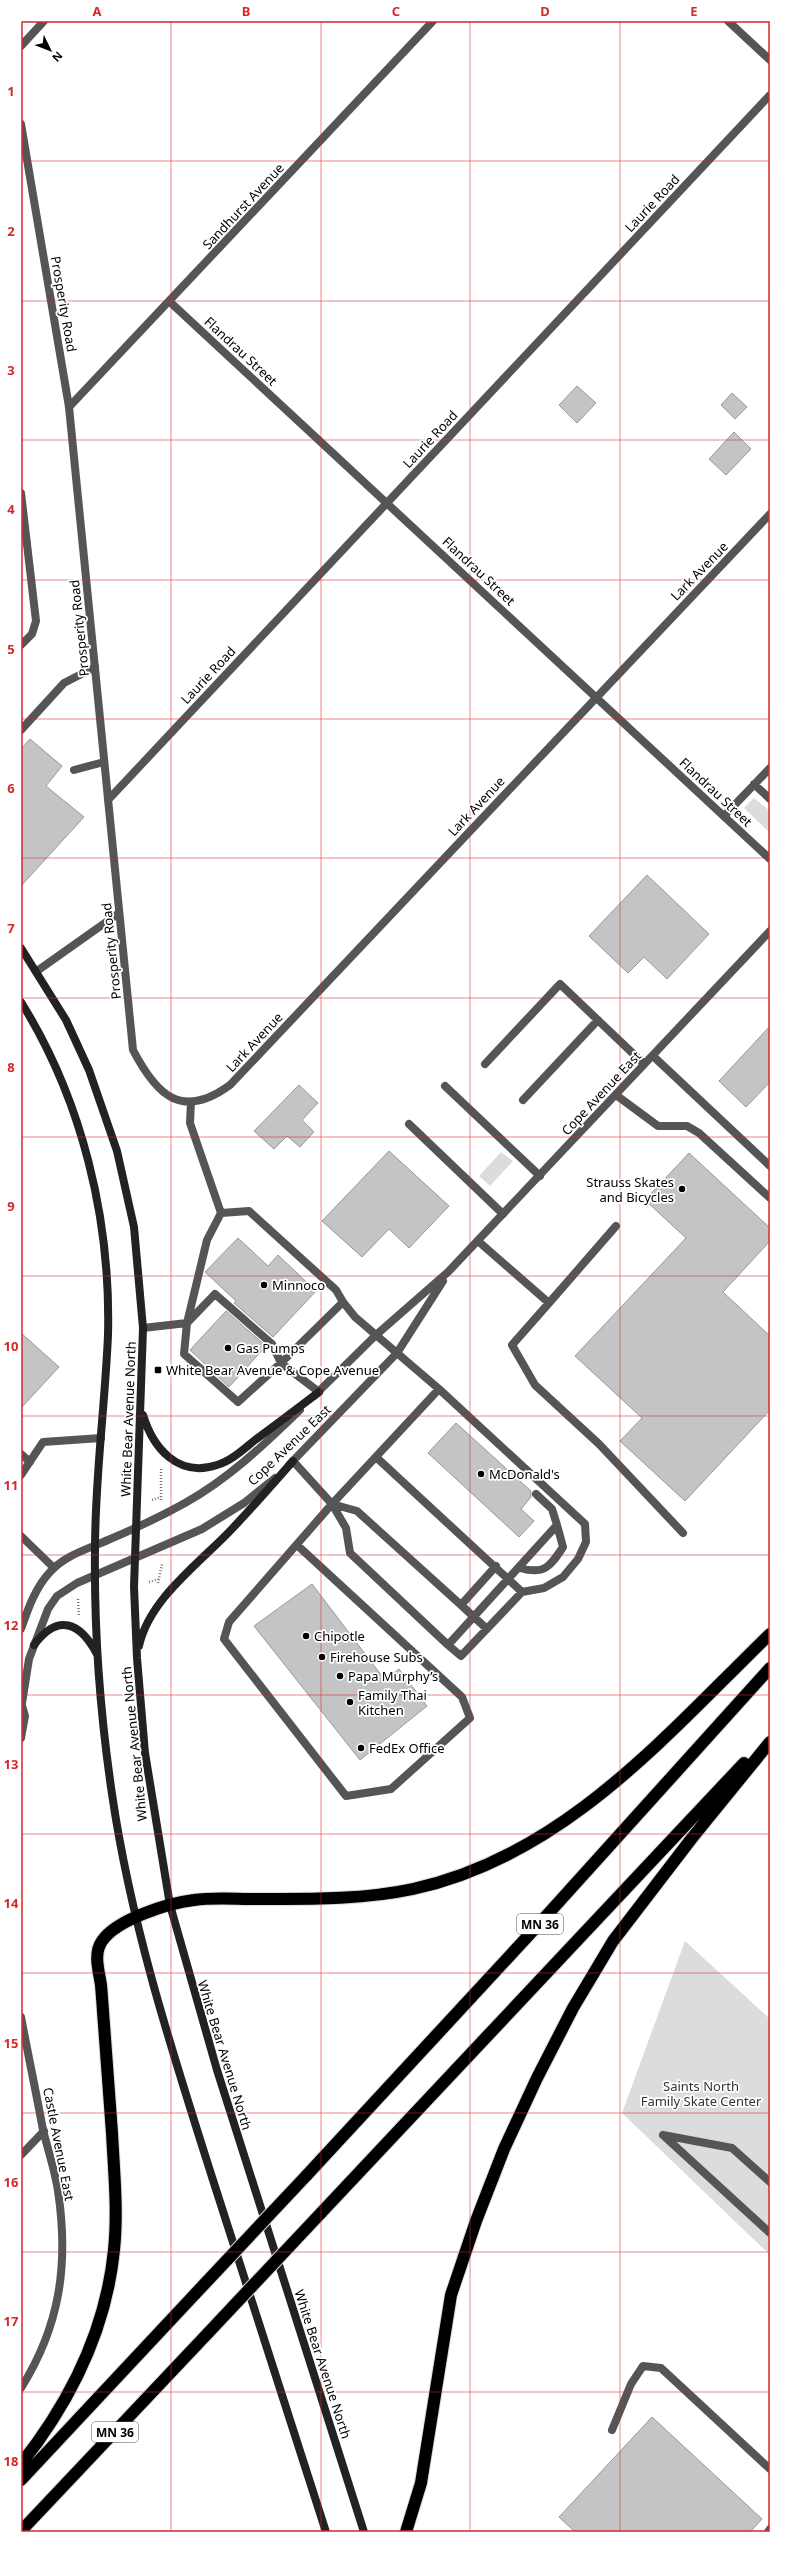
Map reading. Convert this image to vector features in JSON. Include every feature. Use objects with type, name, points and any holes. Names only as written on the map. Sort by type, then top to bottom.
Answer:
[{"type":"highway","points":[[21,2464],[46,2431],[77,2377],[98,2326],[107,2292],[114,2251],[117,2210],[102,1984],[96,1958],[102,1941],[135,1918],[170,1905],[195,1899],[324,1899],[370,1896],[415,1889],[456,1876],[497,1860],[534,1843],[571,1818],[639,1762],[770,1634]]},
{"type":"highway","name":"MN 36","points":[[21,2480],[535,1929],[770,1668]]},
{"type":"highway","name":"MN 36","points":[[21,2531],[770,1735]]},
{"type":"highway","points":[[406,2532],[421,2483],[451,2295],[476,2221],[504,2149],[573,2008],[613,1941],[692,1838],[770,1742]]},
{"type":"main road","name":"White Bear Avenue North","points":[[21,948],[37,971],[77,1043],[99,1096],[117,1151],[134,1227],[143,1328],[135,1558],[137,1658],[145,1753],[170,1905],[217,2070],[364,2532]]},
{"type":"main road","name":"White Bear Avenue North","points":[[21,1002],[46,1047],[70,1104],[87,1152],[99,1208],[106,1268],[108,1334],[95,1546],[99,1657],[105,1745],[112,1797],[135,1918],[200,2138],[326,2532]]},
{"type":"main road","points":[[141,1409],[150,1435],[161,1451],[186,1465],[211,1467],[235,1456],[319,1392]]},
{"type":"main road","points":[[137,1658],[144,1627],[158,1605],[230,1531],[293,1461]]},
{"type":"main road","points":[[34,1645],[50,1628],[67,1625],[83,1633],[99,1657]]},
{"type":"street","points":[[21,46],[44,21]]},
{"type":"street","name":"Sandhurst Avenue","points":[[69,407],[170,302],[434,21]]},
{"type":"street","points":[[728,21],[770,60]]},
{"type":"street","name":"Laurie Road","points":[[108,800],[770,95]]},
{"type":"street","name":"Prosperity Road","points":[[21,124],[69,407],[94,667],[134,1050],[147,1076],[168,1097],[191,1102]]},
{"type":"street","name":"Flandrau Street","points":[[170,302],[770,859]]},
{"type":"street","points":[[21,493],[36,621],[32,634],[21,645]]},
{"type":"street","name":"Lark Avenue","points":[[191,1102],[213,1098],[230,1085],[770,514]]},
{"type":"street","points":[[21,730],[64,683],[94,667]]},
{"type":"street","points":[[74,770],[104,762]]},
{"type":"street","points":[[724,816],[770,768]]},
{"type":"street","points":[[754,784],[770,799]]},
{"type":"street","points":[[37,971],[119,913]]},
{"type":"street","name":"Cope Avenue East","points":[[137,1528],[185,1503],[229,1475],[319,1392],[376,1336],[448,1272],[770,931]]},
{"type":"street","points":[[485,1064],[560,984],[644,1064]]},
{"type":"street","points":[[523,1100],[598,1020]]},
{"type":"street","points":[[652,1056],[770,1166]]},
{"type":"street","points":[[445,1086],[540,1176]]},
{"type":"street","points":[[616,1095],[658,1126],[687,1126],[698,1133],[770,1198]]},
{"type":"street","points":[[191,1102],[190,1123],[221,1213],[206,1240],[187,1323],[184,1354],[238,1402],[281,1363],[343,1302]]},
{"type":"street","points":[[409,1124],[503,1214]]},
{"type":"street","points":[[221,1213],[249,1211],[336,1290],[343,1302],[356,1317],[376,1336],[439,1389],[585,1524],[586,1542],[578,1560],[563,1577],[544,1588],[522,1592],[461,1656],[350,1553],[346,1528],[332,1504],[293,1461]]},
{"type":"street","points":[[616,1226],[512,1345],[535,1385],[599,1444],[683,1533]]},
{"type":"street","points":[[478,1241],[549,1303]]},
{"type":"street","name":"Cope Avenue East","points":[[95,1575],[186,1537],[244,1504],[293,1461],[397,1353],[448,1272]]},
{"type":"street","points":[[143,1328],[187,1323],[215,1294],[272,1344],[281,1363],[319,1392]]},
{"type":"street","points":[[297,1545],[462,1697],[470,1718],[391,1789],[346,1796],[224,1639],[229,1622],[332,1504],[377,1458],[439,1389]]},
{"type":"street","points":[[21,1475],[44,1442],[101,1438]]},
{"type":"street","points":[[21,1454],[30,1462]]},
{"type":"street","points":[[377,1458],[496,1566],[522,1592]]},
{"type":"street","points":[[520,1568],[533,1572],[543,1570],[554,1562],[563,1547],[552,1509],[536,1494]]},
{"type":"street","points":[[332,1504],[358,1510],[487,1629]]},
{"type":"street","points":[[448,1645],[520,1568],[557,1525]]},
{"type":"street","points":[[21,1629],[35,1595],[54,1568],[71,1556],[137,1528]]},
{"type":"street","points":[[21,1536],[54,1568]]},
{"type":"street","points":[[461,1605],[496,1566]]},
{"type":"street","points":[[21,1738],[25,1716],[21,1702],[26,1672],[34,1645],[48,1609],[57,1596],[70,1586],[95,1575]]},
{"type":"street","name":"Castle Avenue East","points":[[21,2017],[58,2192],[63,2259],[58,2297],[51,2329],[37,2364],[21,2388]]},
{"type":"street","points":[[21,2155],[44,2131]]},
{"type":"street","points":[[770,2182],[732,2148],[663,2135],[770,2233]]},
{"type":"street","points":[[612,2430],[630,2384],[643,2366],[661,2368],[770,2469]]},
{"type":"path","points":[[161,1462],[161,1506]]},
{"type":"path","points":[[152,1500],[161,1497]]},
{"type":"path","points":[[158,1585],[162,1564]]},
{"type":"path","points":[[150,1582],[159,1579]]},
{"type":"path","points":[[77,1593],[79,1619]]},
{"type":"green space","points":[[754,798],[770,811],[770,833],[744,808]]},
{"type":"green space","points":[[501,1152],[513,1161],[490,1186],[479,1176]]},
{"type":"green space","name":"Saints North Family Skate Center","points":[[685,1941],[770,2019],[770,2255],[622,2113]]},
{"type":"building","points":[[577,386],[596,403],[577,423],[559,405]]},
{"type":"building","points":[[732,393],[747,407],[735,419],[721,405]]},
{"type":"building","points":[[734,432],[751,449],[726,475],[709,459]]},
{"type":"building","points":[[30,739],[62,766],[46,786],[84,817],[21,886],[21,749]]},
{"type":"building","points":[[647,875],[709,934],[667,979],[644,957],[628,973],[589,936]]},
{"type":"building","points":[[770,1026],[770,1082],[746,1107],[719,1081]]},
{"type":"building","points":[[299,1085],[318,1103],[302,1120],[314,1132],[300,1147],[287,1136],[274,1149],[254,1131]]},
{"type":"building","points":[[389,1151],[449,1206],[409,1248],[389,1229],[362,1257],[322,1221]]},
{"type":"building","points":[[689,1153],[770,1228],[770,1241],[723,1292],[770,1336],[770,1410],[685,1501],[620,1441],[642,1418],[575,1356],[686,1238],[645,1200]]},
{"type":"building","name":"Minnoco","points":[[238,1238],[268,1266],[278,1255],[316,1291],[273,1337],[234,1303],[236,1301],[205,1272]]},
{"type":"building","name":"Gas Pumps","points":[[226,1311],[266,1346],[229,1387],[190,1350]]},
{"type":"building","points":[[21,1333],[59,1367],[21,1408]]},
{"type":"building","name":"McDonald's","points":[[456,1423],[531,1491],[531,1497],[521,1509],[534,1521],[519,1537],[428,1453]]},
{"type":"building","points":[[312,1584],[385,1680],[399,1669],[427,1706],[360,1760],[254,1626]]},
{"type":"building","points":[[652,2417],[762,2519],[750,2532],[575,2532],[559,2517]]},
{"type":"place","name":"Strauss Skates and Bicycles","points":[[682,1189]]},
{"type":"place","name":"Minnoco","points":[[264,1285]]},
{"type":"place","name":"Gas Pumps","points":[[228,1348]]},
{"type":"place","name":"White Bear Avenue & Cope Avenue","points":[[158,1370]]},
{"type":"place","name":"McDonald's","points":[[481,1474]]},
{"type":"place","name":"Chipotle","points":[[306,1636]]},
{"type":"place","name":"Firehouse Subs","points":[[322,1657]]},
{"type":"place","name":"Papa Murphy’s","points":[[340,1676]]},
{"type":"place","name":"Family Thai Kitchen","points":[[350,1702]]},
{"type":"place","name":"FedEx Office","points":[[361,1748]]}]
